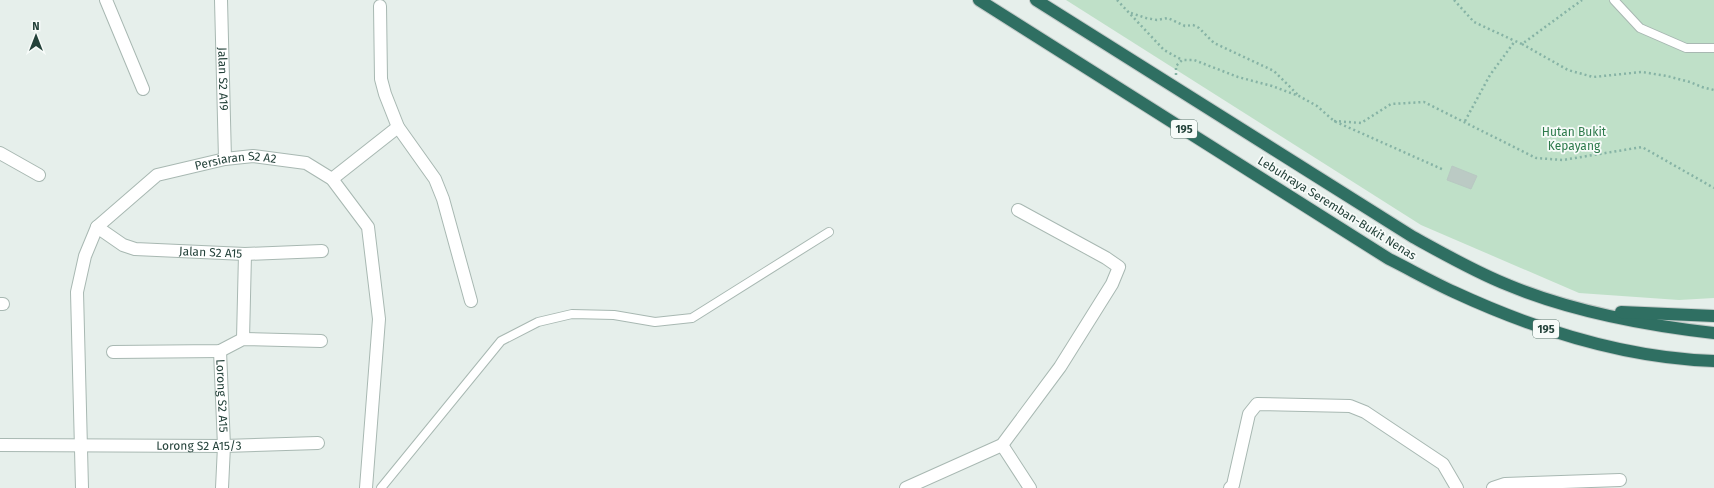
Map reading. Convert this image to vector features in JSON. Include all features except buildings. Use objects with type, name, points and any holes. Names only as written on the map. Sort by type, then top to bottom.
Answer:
[{"type":"highway","name":"Lebuhraya Seremban-Bukit Nenas","points":[[979,0],[1390,259],[1454,292],[1527,323],[1574,339],[1644,354],[1714,360]]},
{"type":"highway","name":"Lebuhraya Seremban-Bukit Nenas","points":[[1036,0],[1413,237],[1460,262],[1508,285],[1548,299],[1590,311],[1662,327],[1714,333]]},
{"type":"highway","points":[[1590,311],[1714,316]]},
{"type":"street","points":[[106,0],[143,89]]},
{"type":"street","name":"Jalan S2 A19","points":[[221,0],[225,159]]},
{"type":"street","points":[[380,6],[381,79],[385,94],[398,127],[435,179],[443,199],[471,301]]},
{"type":"street","points":[[332,179],[398,127]]},
{"type":"street","points":[[0,153],[39,175]]},
{"type":"street","name":"Persiaran S2 A2","points":[[82,488],[77,292],[85,256],[96,227],[157,175],[225,159],[254,156],[306,163],[332,179],[368,227],[379,319],[366,488]]},
{"type":"street","points":[[906,488],[1002,445],[1060,367],[1112,284],[1119,267],[1106,258],[1018,210]]},
{"type":"street","name":"Jalan S2 A15","points":[[96,227],[123,245],[134,249],[246,254],[243,339]]},
{"type":"street","points":[[246,254],[322,251]]},
{"type":"street","points":[[113,352],[220,351],[243,339],[321,341]]},
{"type":"street","name":"Lorong S2 A15","points":[[220,351],[224,446],[222,488]]},
{"type":"street","points":[[1230,488],[1233,485],[1249,414],[1256,404],[1350,406],[1365,412],[1443,464],[1457,488]]},
{"type":"street","name":"Lorong S2 A15/3","points":[[80,444],[224,446],[318,443]]},
{"type":"street","points":[[0,445],[80,444]]},
{"type":"street","points":[[1002,445],[1030,488]]},
{"type":"street","points":[[1493,488],[1506,484],[1620,480]]},
{"type":"lane","points":[[1614,0],[1640,28],[1686,48],[1714,48]]},
{"type":"lane","points":[[381,488],[500,341],[538,322],[572,314],[614,315],[655,322],[692,318],[829,232]]},
{"type":"path","points":[[1116,0],[1131,13],[1164,50],[1182,60],[1194,60],[1238,77],[1272,86],[1298,96],[1317,106],[1334,121],[1444,170]]},
{"type":"path","points":[[1454,0],[1474,22],[1522,44],[1568,70],[1593,77],[1642,72],[1668,76],[1714,90]]},
{"type":"path","points":[[1522,44],[1582,0]]},
{"type":"path","points":[[1131,13],[1157,20],[1168,18],[1186,26],[1194,25],[1214,43],[1274,71],[1298,96]]},
{"type":"path","points":[[1464,121],[1490,75],[1515,41]]},
{"type":"path","points":[[1182,60],[1176,66],[1176,76],[1189,96]]},
{"type":"path","points":[[1334,121],[1361,124],[1391,104],[1424,102],[1536,158],[1563,160],[1642,147],[1714,188]]},
{"type":"green space","name":"Hutan Bukit Kepayang","points":[[1066,0],[1714,0],[1714,298],[1679,300],[1579,293],[1421,225]]}]
